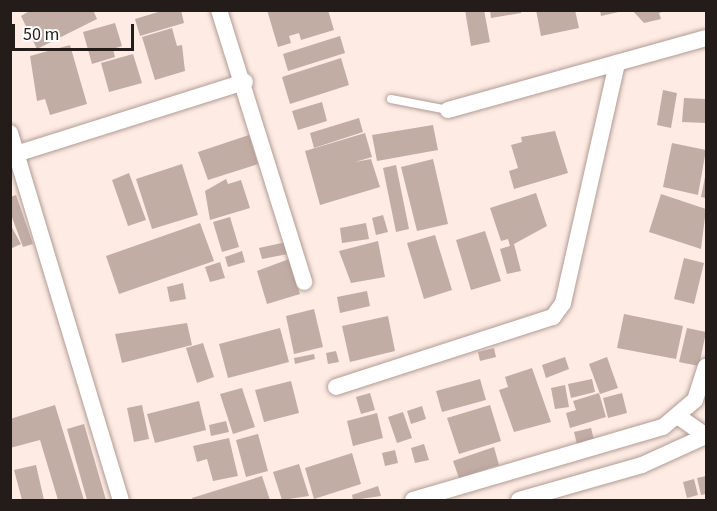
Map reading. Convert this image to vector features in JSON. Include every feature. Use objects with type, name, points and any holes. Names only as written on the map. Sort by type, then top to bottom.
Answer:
[{"type":"street","points":[[219,10],[245,82],[304,282]]},
{"type":"street","points":[[447,111],[706,38]]},
{"type":"street","points":[[336,387],[553,317],[563,303],[616,63]]},
{"type":"street","points":[[13,150],[245,82]]},
{"type":"street","points":[[10,133],[13,150],[121,501]]},
{"type":"street","points":[[413,501],[455,495],[635,436],[679,417],[700,404],[706,367]]},
{"type":"street","points":[[679,417],[706,436]]},
{"type":"street","points":[[519,501],[642,465],[706,436]]},
{"type":"lane","points":[[391,99],[447,111]]},
{"type":"building","points":[[31,10],[93,10],[97,19],[37,49],[21,16]]},
{"type":"building","points":[[165,10],[181,10],[184,23],[140,36],[135,19]]},
{"type":"building","points":[[267,10],[328,10],[334,30],[301,40],[299,33],[289,36],[291,43],[278,47]]},
{"type":"building","points":[[465,10],[484,10],[490,42],[471,46]]},
{"type":"building","points":[[490,10],[521,10],[521,13],[491,18]]},
{"type":"building","points":[[536,10],[575,10],[579,28],[541,36]]},
{"type":"building","points":[[600,10],[622,10],[623,11],[601,16]]},
{"type":"building","points":[[632,10],[665,11],[659,13],[661,19],[644,23]]},
{"type":"building","points":[[115,23],[122,46],[113,49],[115,57],[92,64],[83,32]]},
{"type":"building","points":[[172,28],[177,46],[182,45],[185,71],[155,80],[142,37]]},
{"type":"building","points":[[340,36],[345,53],[288,71],[283,54]]},
{"type":"building","points":[[70,45],[87,104],[50,115],[45,99],[37,101],[30,56]]},
{"type":"building","points":[[133,54],[142,83],[109,92],[101,63]]},
{"type":"building","points":[[341,58],[349,85],[290,104],[282,77]]},
{"type":"building","points":[[663,90],[677,93],[671,128],[657,125]]},
{"type":"building","points":[[684,98],[706,99],[706,123],[682,122]]},
{"type":"building","points":[[322,102],[327,121],[298,130],[292,111]]},
{"type":"building","points":[[359,118],[363,132],[314,148],[310,133]]},
{"type":"building","points":[[433,125],[438,150],[377,161],[372,135]]},
{"type":"building","points":[[555,131],[568,173],[514,189],[509,171],[518,168],[511,145],[522,142],[521,137]]},
{"type":"building","points":[[365,133],[372,157],[355,162],[371,159],[380,187],[320,205],[305,151]]},
{"type":"building","points":[[249,135],[258,164],[208,180],[198,152]]},
{"type":"building","points":[[672,143],[706,150],[698,195],[663,187]]},
{"type":"building","points":[[433,159],[448,224],[417,231],[401,167]]},
{"type":"building","points":[[182,164],[198,215],[152,229],[136,179]]},
{"type":"building","points":[[396,165],[409,229],[396,232],[383,168]]},
{"type":"building","points":[[706,172],[706,198],[701,197]]},
{"type":"building","points":[[129,173],[146,220],[128,226],[112,180]]},
{"type":"building","points":[[226,179],[228,184],[241,180],[250,208],[210,220],[205,191]]},
{"type":"building","points":[[536,193],[547,226],[514,244],[521,271],[507,274],[500,249],[510,246],[508,239],[501,241],[490,208]]},
{"type":"building","points":[[661,194],[706,209],[701,249],[649,232]]},
{"type":"building","points":[[16,195],[33,244],[23,247],[10,212],[10,197]]},
{"type":"building","points":[[383,215],[388,232],[376,235],[372,218]]},
{"type":"building","points":[[230,217],[239,247],[222,252],[213,222]]},
{"type":"building","points":[[200,223],[214,261],[119,294],[106,256]]},
{"type":"building","points":[[366,223],[369,239],[342,243],[340,228]]},
{"type":"building","points":[[10,224],[21,244],[10,249]]},
{"type":"building","points":[[485,231],[501,281],[471,290],[456,240]]},
{"type":"building","points":[[435,235],[452,290],[424,299],[407,243]]},
{"type":"building","points":[[291,241],[293,253],[262,259],[259,248]]},
{"type":"building","points":[[378,241],[385,277],[351,283],[339,251]]},
{"type":"building","points":[[242,251],[245,262],[228,267],[225,257]]},
{"type":"building","points":[[684,258],[704,263],[694,304],[674,299]]},
{"type":"building","points":[[289,259],[300,294],[267,304],[257,271]]},
{"type":"building","points":[[220,262],[225,278],[210,282],[205,267]]},
{"type":"building","points":[[183,283],[186,299],[170,302],[167,287]]},
{"type":"building","points":[[367,291],[370,306],[340,313],[337,297]]},
{"type":"building","points":[[314,309],[323,347],[294,354],[286,316]]},
{"type":"building","points":[[624,314],[683,326],[676,359],[617,348]]},
{"type":"building","points":[[388,316],[395,351],[350,362],[342,326]]},
{"type":"building","points":[[187,323],[192,345],[122,363],[115,334]]},
{"type":"building","points":[[280,328],[289,362],[228,378],[219,344]]},
{"type":"building","points":[[687,328],[706,332],[699,366],[679,362]]},
{"type":"building","points":[[203,343],[214,377],[197,383],[186,348]]},
{"type":"building","points":[[494,348],[496,357],[480,361],[478,352]]},
{"type":"building","points":[[336,351],[339,362],[328,364],[326,353]]},
{"type":"building","points":[[314,354],[315,359],[295,364],[294,358]]},
{"type":"building","points":[[565,357],[569,369],[546,378],[542,365]]},
{"type":"building","points":[[607,357],[618,388],[600,394],[589,364]]},
{"type":"building","points":[[532,368],[551,422],[514,432],[499,390],[508,387],[505,377]]},
{"type":"building","points":[[480,379],[486,400],[442,412],[436,391]]},
{"type":"building","points":[[592,379],[595,392],[571,398],[568,384]]},
{"type":"building","points":[[291,381],[299,413],[264,422],[255,390]]},
{"type":"building","points":[[565,385],[569,407],[555,409],[551,388]]},
{"type":"building","points":[[242,388],[255,427],[233,434],[220,394]]},
{"type":"building","points":[[370,393],[375,410],[361,414],[356,397]]},
{"type":"building","points":[[599,393],[606,417],[570,428],[566,413],[576,410],[573,401]]},
{"type":"building","points":[[622,393],[627,413],[608,418],[603,398]]},
{"type":"building","points":[[199,401],[206,430],[155,443],[147,414]]},
{"type":"building","points":[[55,405],[84,500],[58,500],[40,440],[10,448],[10,419]]},
{"type":"building","points":[[142,405],[149,439],[134,442],[127,408]]},
{"type":"building","points":[[490,405],[501,441],[459,454],[447,418]]},
{"type":"building","points":[[422,406],[426,419],[411,424],[407,411]]},
{"type":"building","points":[[403,412],[412,438],[397,443],[388,417]]},
{"type":"building","points":[[377,413],[383,438],[353,446],[347,421]]},
{"type":"building","points":[[226,421],[229,432],[211,436],[209,425]]},
{"type":"building","points":[[84,424],[106,500],[87,500],[67,429]]},
{"type":"building","points":[[591,428],[594,440],[577,444],[574,432]]},
{"type":"building","points":[[258,434],[268,471],[246,477],[236,440]]},
{"type":"building","points":[[229,438],[238,476],[213,481],[207,459],[197,462],[193,446]]},
{"type":"building","points":[[424,444],[429,460],[415,463],[411,448]]},
{"type":"building","points":[[494,447],[499,465],[459,478],[453,461]]},
{"type":"building","points":[[395,450],[398,463],[385,466],[382,453]]},
{"type":"building","points":[[352,453],[361,484],[314,499],[305,468]]},
{"type":"building","points":[[299,464],[309,496],[282,500],[273,472]]},
{"type":"building","points":[[36,465],[44,500],[22,500],[14,470]]},
{"type":"building","points":[[262,476],[270,500],[193,500],[192,498]]},
{"type":"building","points":[[706,476],[706,494],[701,495],[697,478]]},
{"type":"building","points":[[694,479],[698,495],[687,498],[683,482]]},
{"type":"building","points":[[378,486],[381,496],[353,500],[352,495]]}]
